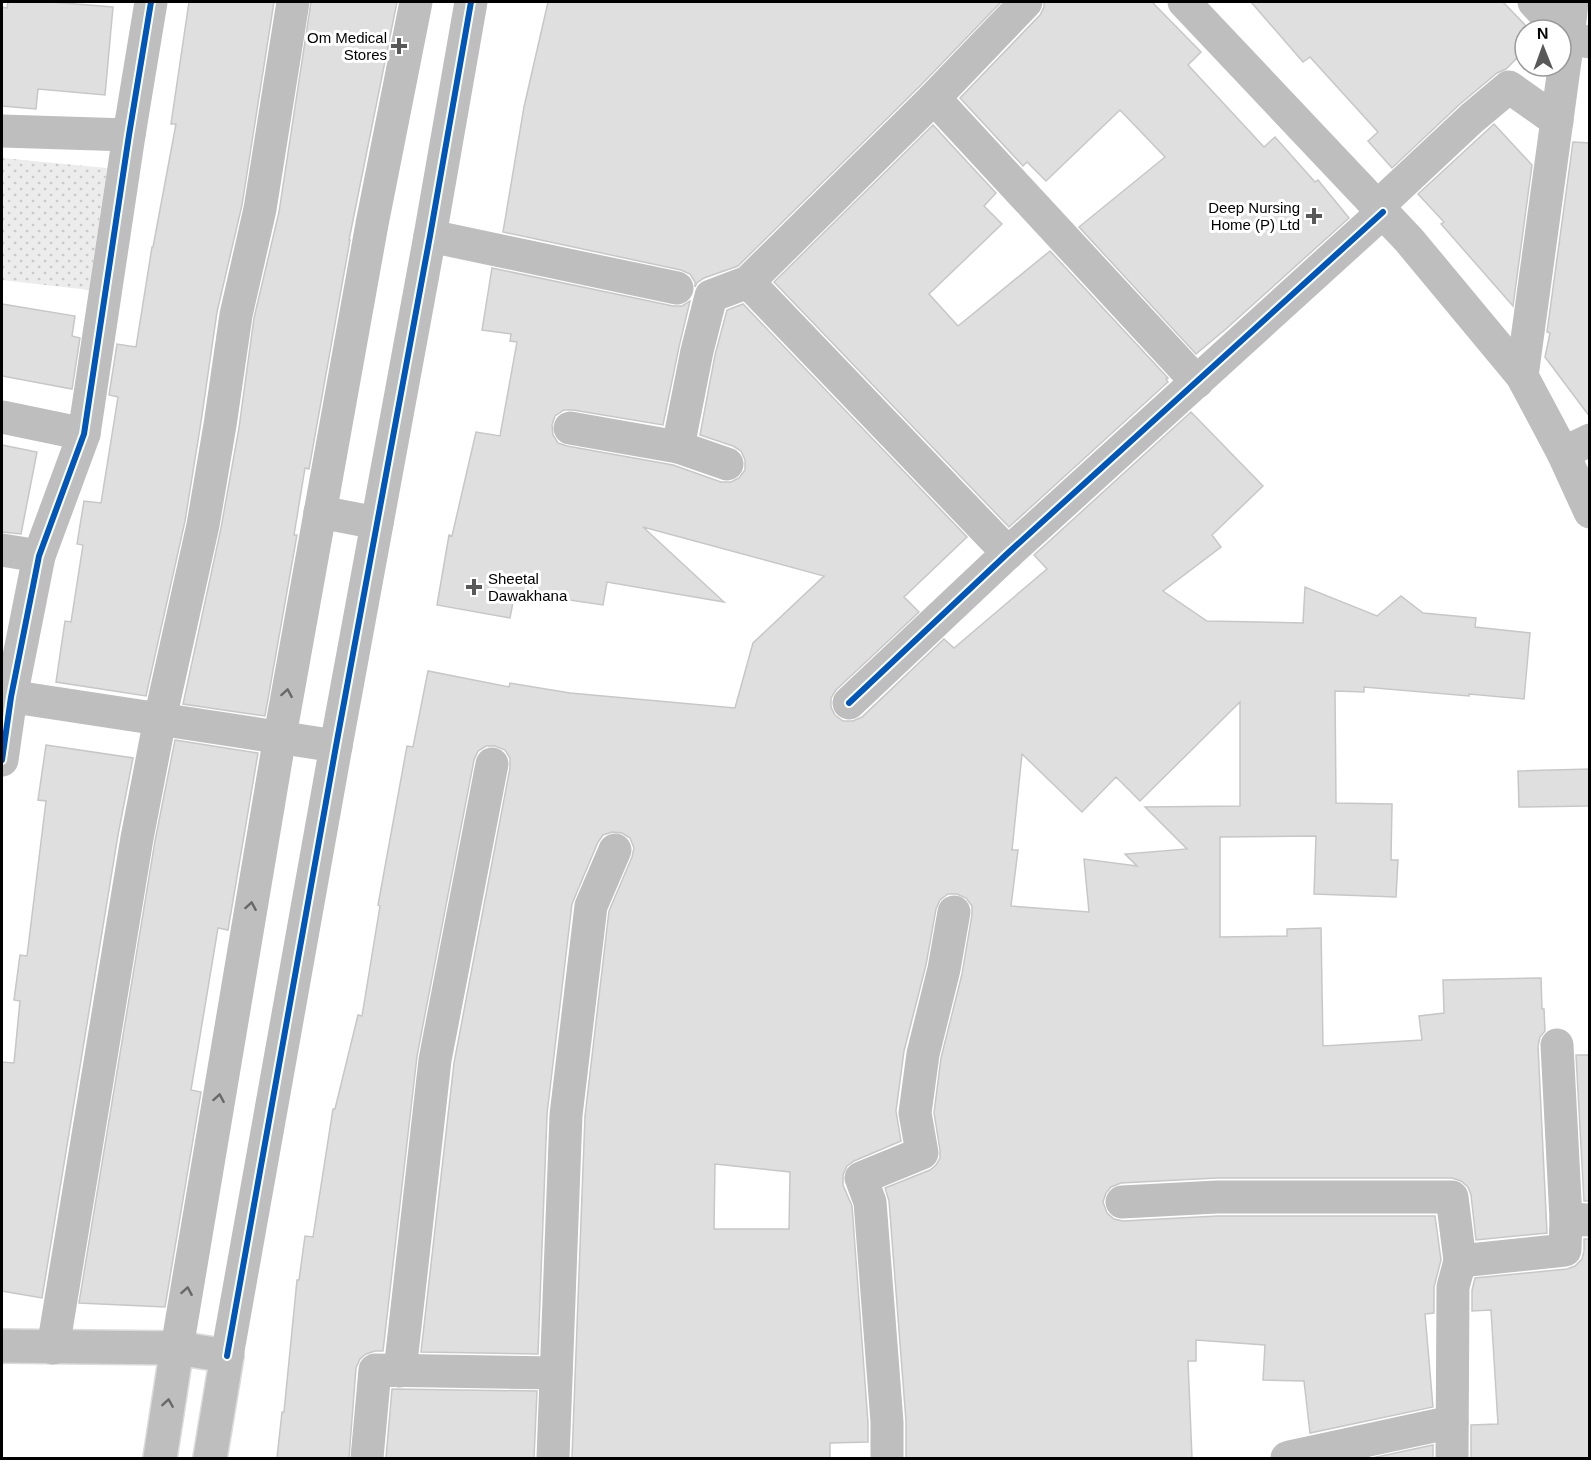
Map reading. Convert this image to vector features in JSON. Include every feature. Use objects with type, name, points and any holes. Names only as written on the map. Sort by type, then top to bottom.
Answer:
[{"type":"street","points":[[2,760],[6,696],[39,556],[84,434],[151,2]]},
{"type":"street","points":[[53,1348],[137,838],[160,719],[203,525],[236,315],[260,209],[293,2]]},
{"type":"street","points":[[160,1458],[280,736],[372,224],[416,2]]},
{"type":"street","points":[[210,1458],[471,2]]},
{"type":"street","points":[[678,447],[697,351],[711,296],[748,282],[934,98],[1026,2]]},
{"type":"street","points":[[1184,2],[1409,240],[1522,376],[1576,446],[1590,512]]},
{"type":"street","points":[[1534,2],[1551,18]]},
{"type":"street","points":[[1571,18],[1572,2]]},
{"type":"street","points":[[1522,376],[1564,78]]},
{"type":"street","points":[[849,703],[1008,553],[1197,382],[1380,209],[1472,118],[1509,87],[1557,121]]},
{"type":"street","points":[[934,98],[1197,382]]},
{"type":"street","points":[[2,131],[129,135]]},
{"type":"street","points":[[430,236],[677,288]]},
{"type":"street","points":[[748,282],[1008,553]]},
{"type":"street","points":[[2,417],[84,434]]},
{"type":"street","points":[[570,428],[678,447],[727,464]]},
{"type":"street","points":[[320,512],[377,523]]},
{"type":"street","points":[[2,550],[39,556]]},
{"type":"street","points":[[6,696],[336,746]]},
{"type":"street","points":[[400,1371],[435,1060],[492,764]]},
{"type":"street","points":[[554,1458],[566,1115],[591,906],[615,850]]},
{"type":"street","points":[[887,1458],[887,1422],[870,1202],[861,1178],[922,1153],[915,1113],[923,1054],[944,969],[954,912]]},
{"type":"street","points":[[1460,1261],[1565,1250],[1578,1220],[1557,1045]]},
{"type":"street","points":[[1122,1203],[1217,1197],[1452,1197],[1460,1261],[1453,1287],[1452,1458]]},
{"type":"street","points":[[2,1346],[177,1348],[227,1356]]},
{"type":"street","points":[[367,1458],[375,1370],[556,1373]]},
{"type":"street","points":[[1287,1458],[1452,1422]]},
{"type":"shaded area","points":[[2,158],[107,168],[89,290],[2,280]]},
{"type":"building","points":[[8,2],[51,2],[113,7],[105,95],[38,89],[36,109],[2,106],[2,7],[7,8]]},
{"type":"building","points":[[189,2],[274,2],[242,205],[217,312],[185,521],[146,696],[56,682],[65,621],[71,622],[83,545],[77,544],[84,501],[101,503],[118,397],[109,395],[117,344],[136,347],[152,247],[176,124],[171,124]]},
{"type":"building","points":[[311,2],[397,2],[349,240],[309,469],[305,468],[294,535],[297,535],[265,716],[183,704],[221,528],[239,428],[254,318],[279,212]]},
{"type":"building","points":[[548,2],[1001,2],[921,85],[738,266],[704,278],[695,287],[690,274],[681,270],[503,232],[524,107]]},
{"type":"building","points":[[1044,2],[1152,2],[1201,52],[1188,65],[1264,147],[1275,137],[1315,182],[1318,180],[1349,218],[1196,354],[1079,227],[1165,157],[1120,110],[1046,181],[1027,162],[1023,166],[960,98],[1040,15]]},
{"type":"building","points":[[1251,2],[1503,2],[1518,18],[1513,18],[1513,62],[1460,104],[1392,168],[1368,141],[1378,132],[1310,57],[1303,62]]},
{"type":"building","points":[[1494,124],[1532,165],[1513,306],[1441,224],[1444,222],[1418,194]]},
{"type":"building","points":[[933,125],[996,193],[984,206],[1002,224],[929,294],[958,326],[1050,251],[1168,378],[1166,379],[1168,382],[1009,527],[774,282]]},
{"type":"building","points":[[1573,142],[1590,143],[1590,417],[1545,357],[1550,333],[1547,332]]},
{"type":"building","points":[[492,268],[673,306],[682,306],[690,301],[663,425],[564,410],[555,416],[552,425],[553,435],[558,443],[567,446],[673,465],[721,482],[731,482],[739,478],[745,470],[745,460],[741,451],[700,435],[715,355],[727,310],[743,304],[967,537],[904,597],[919,612],[836,690],[831,698],[831,707],[835,715],[843,721],[853,721],[862,717],[944,639],[954,648],[1047,569],[1034,555],[1191,412],[1263,486],[1212,535],[1221,547],[1163,591],[1207,621],[1303,623],[1305,587],[1377,616],[1401,596],[1423,613],[1476,618],[1475,627],[1530,633],[1524,699],[1364,687],[1364,692],[1335,691],[1336,803],[1392,804],[1391,860],[1398,860],[1396,897],[1314,894],[1316,836],[1220,837],[1220,937],[1287,936],[1287,929],[1321,928],[1323,1046],[1422,1040],[1419,1016],[1444,1013],[1443,980],[1541,978],[1545,1031],[1540,1037],[1538,1046],[1547,1233],[1476,1240],[1468,1187],[1452,1178],[1217,1178],[1121,1183],[1111,1187],[1103,1202],[1107,1213],[1114,1219],[1123,1221],[1217,1216],[1435,1216],[1441,1260],[1434,1287],[1434,1313],[1425,1314],[1433,1407],[1310,1433],[1304,1381],[1263,1380],[1265,1345],[1196,1340],[1196,1361],[1188,1361],[1192,1458],[906,1458],[906,1421],[889,1201],[885,1188],[930,1170],[940,1158],[934,1113],[941,1058],[962,974],[972,915],[972,906],[966,898],[957,894],[948,894],[940,900],[936,909],[926,965],[904,1051],[896,1111],[901,1141],[854,1161],[847,1166],[843,1175],[843,1185],[852,1206],[868,1442],[830,1443],[830,1458],[572,1458],[585,1116],[609,911],[634,848],[630,838],[622,833],[612,832],[603,835],[598,842],[572,904],[547,1114],[538,1354],[421,1352],[454,1063],[510,768],[510,758],[505,750],[495,746],[486,746],[478,751],[474,760],[417,1056],[383,1351],[366,1354],[360,1359],[356,1368],[349,1458],[277,1458],[282,1412],[284,1412],[297,1280],[299,1280],[305,1236],[313,1237],[333,1109],[335,1109],[358,1015],[362,1016],[380,906],[378,905],[407,746],[413,747],[428,671],[509,687],[510,683],[570,693],[735,708],[753,643],[824,576],[643,527],[724,602],[607,582],[603,605],[515,592],[510,618],[437,605],[449,535],[452,536],[476,432],[500,436],[517,342],[510,341],[511,334],[482,330]],"holes":[[[1240,702],[1240,806],[1145,807],[1187,849],[1125,854],[1137,866],[1084,859],[1089,912],[1011,906],[1018,850],[1012,850],[1022,754],[1082,812],[1116,777],[1140,801]],[[715,1164],[790,1172],[789,1229],[714,1229]]]},
{"type":"building","points":[[2,304],[75,316],[72,336],[80,338],[72,389],[2,376]]},
{"type":"building","points":[[2,445],[37,452],[21,534],[2,532]]},
{"type":"building","points":[[175,740],[258,753],[228,930],[218,928],[191,1090],[201,1092],[165,1307],[79,1303],[155,841]]},
{"type":"building","points":[[46,745],[133,758],[118,835],[42,1298],[2,1291],[2,1062],[14,1063],[20,1001],[14,1000],[20,955],[27,956],[46,801],[38,800]]},
{"type":"building","points":[[1590,769],[1590,806],[1519,807],[1518,771]]},
{"type":"building","points":[[1576,1055],[1590,1055],[1590,1201],[1584,1201]]},
{"type":"building","points":[[1584,1239],[1590,1239],[1590,1458],[1471,1458],[1471,1425],[1498,1424],[1491,1310],[1472,1311],[1472,1290],[1475,1278],[1567,1269],[1575,1266],[1582,1259]]},
{"type":"building","points":[[392,1389],[537,1391],[534,1458],[386,1458]]},
{"type":"building","points":[[1433,1445],[1433,1458],[1372,1458]]},
{"type":"cycle path","points":[[2,760],[11,697],[39,556],[84,434],[151,2]]},
{"type":"cycle path","points":[[227,1356],[471,2]]},
{"type":"cycle path","points":[[849,703],[1008,553],[1383,212]]},
{"type":"place","name":"Om Medical Stores","points":[[399,46]]},
{"type":"place","name":"Deep Nursing Home (P) Ltd","points":[[1314,216]]},
{"type":"place","name":"Sheetal Dawakhana","points":[[474,587]]}]
